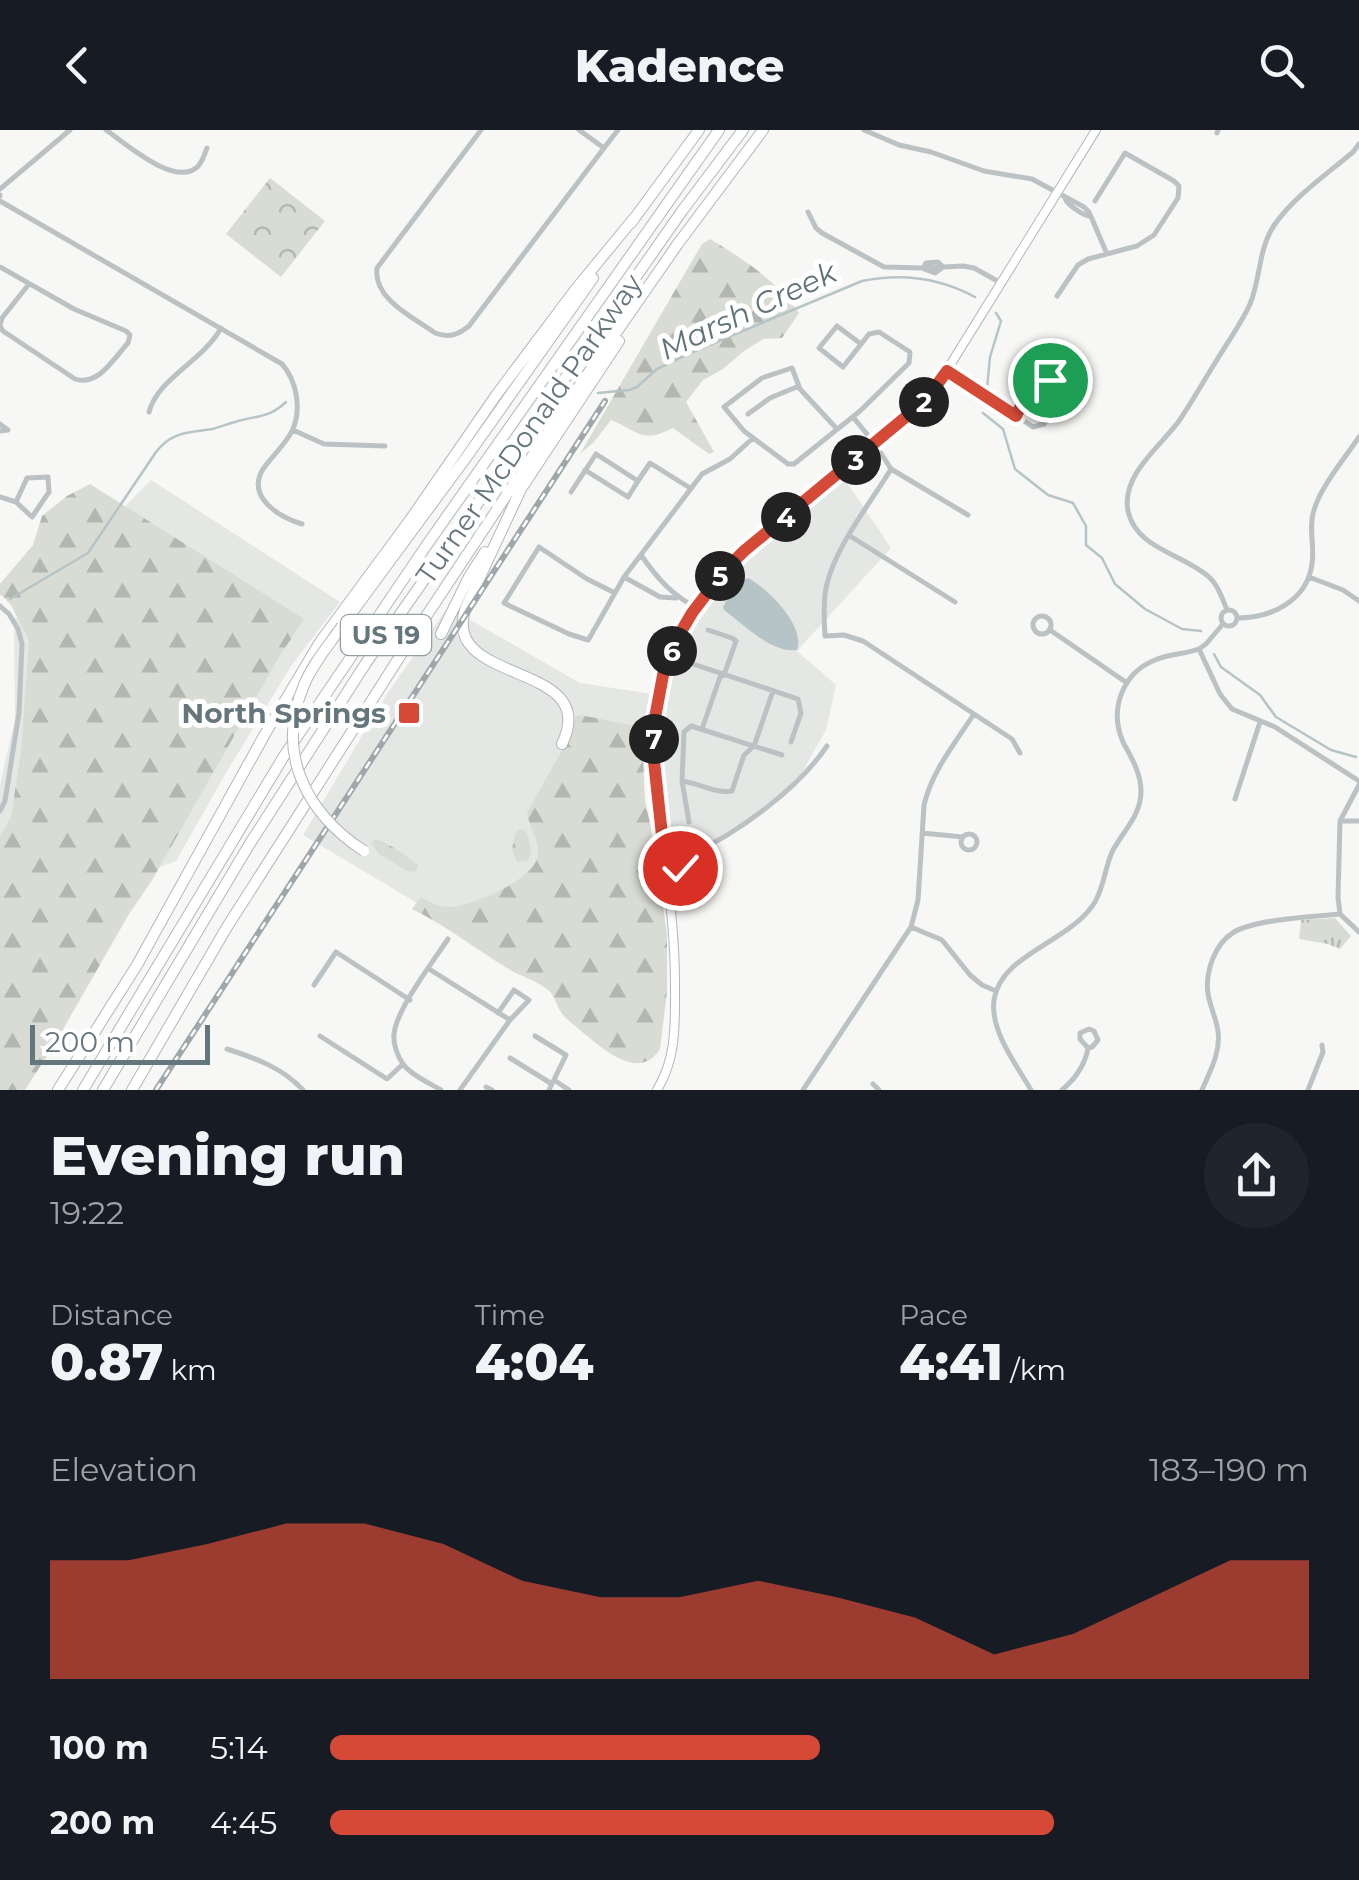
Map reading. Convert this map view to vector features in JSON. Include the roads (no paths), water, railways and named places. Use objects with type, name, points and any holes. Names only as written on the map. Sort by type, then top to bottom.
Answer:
[{"type":"highway","points":[[364,851],[332,827],[308,796],[296,762],[294,728],[298,703],[312,669],[698,130]]},
{"type":"highway","name":"Turner McDonald Parkway","points":[[83,1090],[284,756],[426,546],[719,130]]},
{"type":"highway","name":"Turner McDonald Parkway","points":[[102,1090],[232,872],[358,676],[682,210],[743,130]]},
{"type":"highway","points":[[132,1090],[227,927],[324,774],[573,395],[763,130]]},
{"type":"highway","points":[[58,1090],[137,964],[320,642],[497,394],[635,217]]},
{"type":"highway","points":[[562,744],[568,721],[560,698],[475,652],[465,640],[461,624],[521,489],[645,299],[650,284]]},
{"type":"highway","points":[[440,634],[509,512]]},
{"type":"street","points":[[70,130],[0,195],[276,359],[288,370],[298,405],[292,430],[262,470],[258,487],[265,503],[302,524]]},
{"type":"street","points":[[106,130],[172,172],[184,174],[196,168],[208,148]]},
{"type":"street","points":[[481,130],[378,268],[378,284],[386,296],[442,336],[456,335],[469,326],[618,130]]},
{"type":"street","points":[[579,130],[604,148]]},
{"type":"street","points":[[864,130],[899,145],[984,170],[1032,179],[1084,206],[1089,212],[1087,216]]},
{"type":"street","points":[[658,1090],[671,1058],[675,1032],[675,960],[654,737],[656,709],[670,656],[695,608],[744,551],[925,401],[1061,195],[1096,130]]},
{"type":"street","points":[[1226,610],[1209,577],[1137,530],[1128,512],[1129,491],[1146,460],[1178,422],[1243,317],[1274,226],[1294,203],[1356,155],[1359,144]]},
{"type":"street","points":[[1057,296],[1078,265],[1137,246],[1154,235],[1178,198],[1179,186],[1126,153],[1095,201]]},
{"type":"street","points":[[1061,195],[1087,216],[1107,254]]},
{"type":"street","points":[[808,212],[822,233],[884,266],[963,266],[1000,283]]},
{"type":"street","points":[[1,269],[130,335],[128,343],[96,378],[83,382],[0,326],[29,284]]},
{"type":"street","points":[[837,429],[799,386],[792,368],[762,378],[724,407],[753,438],[791,465],[853,417],[910,363],[906,348],[879,332],[870,334],[843,367],[820,348],[837,326],[861,344]]},
{"type":"street","points":[[149,412],[157,393],[206,349],[221,328]]},
{"type":"street","points":[[947,371],[1016,416],[1033,427],[1044,424],[1064,397],[1063,387],[1039,378],[1032,383],[1016,416]]},
{"type":"street","points":[[81,391],[83,382]]},
{"type":"street","points":[[748,414],[770,398],[799,386]]},
{"type":"street","points":[[853,417],[891,470],[968,515]]},
{"type":"street","points":[[292,430],[324,444],[384,446]]},
{"type":"street","points":[[1224,624],[1232,625],[1237,618],[1266,615],[1298,595],[1309,577],[1313,560],[1311,524],[1315,505],[1359,437]]},
{"type":"street","points":[[615,593],[539,547],[506,605],[588,640],[615,593],[624,577],[690,488],[702,474],[730,459],[753,438]]},
{"type":"street","points":[[571,492],[596,454],[638,482]]},
{"type":"street","points":[[586,470],[628,497],[650,463],[690,488]]},
{"type":"street","points":[[891,470],[830,572],[825,636],[844,635],[863,641],[1012,739],[1020,753]]},
{"type":"street","points":[[0,497],[16,502],[32,517],[49,492],[48,477],[27,478],[16,502]]},
{"type":"street","points":[[850,536],[955,602]]},
{"type":"street","points":[[641,556],[665,586],[695,608]]},
{"type":"street","points":[[646,590],[656,576]]},
{"type":"street","points":[[624,577],[660,596],[678,598]]},
{"type":"street","points":[[1309,577],[1359,601]]},
{"type":"street","points":[[660,596],[665,586]]},
{"type":"street","points":[[0,606],[10,614],[22,644],[19,713],[5,801],[0,811]]},
{"type":"street","points":[[1226,610],[1234,611],[1237,618]]},
{"type":"street","points":[[1224,624],[1220,616],[1226,610]]},
{"type":"street","points":[[1030,1090],[997,1027],[996,991],[1013,966],[1074,927],[1087,913],[1100,891],[1113,850],[1137,814],[1140,780],[1117,720],[1118,701],[1126,683],[1152,661],[1206,644],[1224,624]]},
{"type":"street","points":[[702,729],[736,641],[708,630]]},
{"type":"street","points":[[1050,630],[1126,683]]},
{"type":"street","points":[[1199,648],[1226,703],[1238,714],[1275,727],[1359,783],[1340,821],[1338,897],[1340,914],[1359,932]]},
{"type":"street","points":[[670,656],[798,699],[802,713],[790,742]]},
{"type":"street","points":[[682,781],[722,793],[732,791],[744,755],[754,746],[773,691]]},
{"type":"street","points":[[803,1090],[911,927],[918,900],[924,805],[931,781],[974,714]]},
{"type":"street","points":[[1235,800],[1260,722]]},
{"type":"street","points":[[689,822],[682,781],[684,732],[691,726],[782,755]]},
{"type":"street","points":[[671,906],[680,893],[680,868],[692,854],[716,843],[800,780],[827,746]]},
{"type":"street","points":[[1340,821],[1359,821]]},
{"type":"street","points":[[922,832],[963,837]]},
{"type":"street","points":[[662,835],[674,850],[692,854]]},
{"type":"street","points":[[1202,1090],[1217,1055],[1218,1031],[1207,982],[1221,945],[1234,932],[1269,922],[1340,914]]},
{"type":"street","points":[[911,927],[942,940],[970,976],[996,991]]},
{"type":"street","points":[[436,1089],[403,1064],[394,1035],[399,1016],[448,939]]},
{"type":"street","points":[[314,985],[336,952],[410,1000]]},
{"type":"street","points":[[429,969],[510,1020]]},
{"type":"street","points":[[460,1090],[529,1000],[514,990],[498,1012]]},
{"type":"street","points":[[320,1036],[386,1078],[403,1064]]},
{"type":"street","points":[[535,1036],[566,1056],[552,1085]]},
{"type":"street","points":[[1308,1090],[1322,1045]]},
{"type":"street","points":[[227,1048],[273,1067],[303,1090]]},
{"type":"street","points":[[1062,1090],[1086,1060],[1088,1048]]},
{"type":"street","points":[[510,1058],[552,1085],[569,1090]]},
{"type":"street","points":[[873,1084],[879,1090]]},
{"type":"waterway","name":"Marsh Creek","points":[[598,393],[637,387],[657,369],[688,354],[862,281],[920,279],[948,285],[975,297]]},
{"type":"waterway","name":"Marsh Creek","points":[[987,388],[990,357],[1001,321],[996,313]]},
{"type":"waterway","name":"Marsh Creek","points":[[10,599],[88,553],[168,440],[267,414],[286,402]]},
{"type":"waterway","name":"Marsh Creek","points":[[983,413],[1003,429],[1015,469],[1048,495],[1073,503],[1086,526],[1086,545],[1102,558],[1115,584],[1145,609],[1182,629],[1201,631]]},
{"type":"waterway","name":"Marsh Creek","points":[[1214,654],[1221,667],[1260,695],[1276,717],[1331,750],[1356,757]]},
{"type":"railway","points":[[156,1090],[605,401]]},
{"type":"place","name":"North Springs","points":[[409,713]]}]
